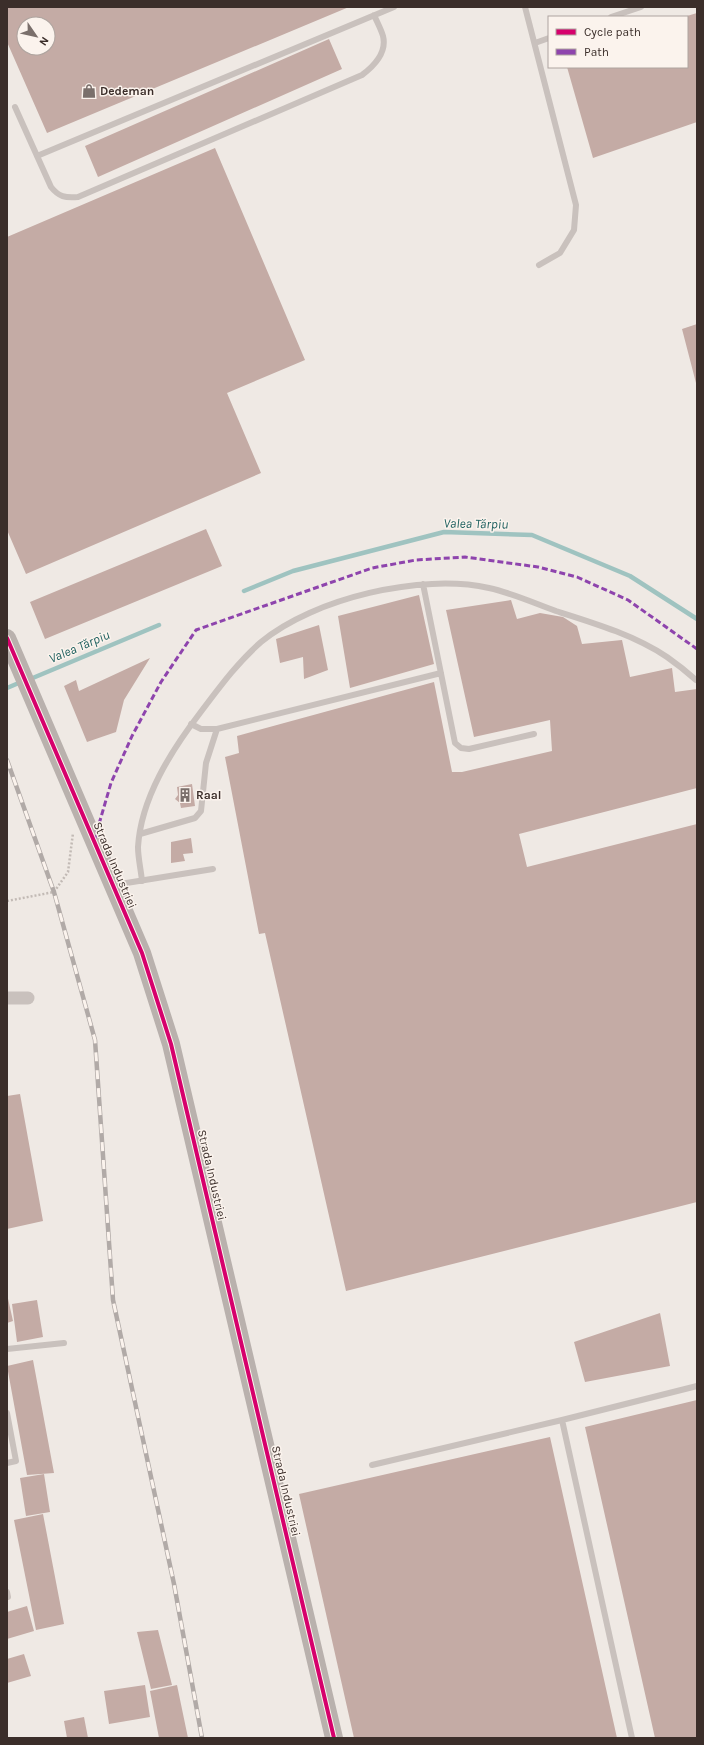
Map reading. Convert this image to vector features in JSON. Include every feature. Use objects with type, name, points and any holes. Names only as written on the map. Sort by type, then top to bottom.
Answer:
[{"type":"street","name":"Strada Industriei","points":[[7,638],[20,665],[142,953],[171,1044],[334,1738]]},
{"type":"street","points":[[7,998],[28,998]]},
{"type":"lane","points":[[37,156],[394,7]]},
{"type":"lane","points":[[525,7],[576,205],[574,230],[564,247],[560,253],[539,265]]},
{"type":"lane","points":[[614,16],[641,7]]},
{"type":"lane","points":[[15,107],[51,187],[57,194],[66,198],[78,197],[94,192],[362,75],[371,68],[379,58],[383,45],[383,36],[374,15]]},
{"type":"lane","points":[[534,43],[548,38]]},
{"type":"lane","points":[[423,584],[455,743],[462,748],[469,749],[534,734]]},
{"type":"lane","points":[[142,881],[138,848],[140,834],[147,808],[162,769],[179,740],[236,665],[262,642],[292,621],[317,609],[360,596],[398,587],[423,584],[488,588],[594,622],[639,641],[667,657],[696,680]]},
{"type":"lane","points":[[192,724],[202,729],[217,729],[441,673]]},
{"type":"lane","points":[[140,834],[195,818],[201,811],[206,763],[217,729]]},
{"type":"lane","points":[[113,886],[213,869]]},
{"type":"lane","points":[[7,1349],[64,1343]]},
{"type":"lane","points":[[372,1465],[697,1386]]},
{"type":"lane","points":[[7,1413],[16,1461],[7,1463]]},
{"type":"lane","points":[[562,1420],[632,1738]]},
{"type":"path","points":[[7,901],[54,892],[68,872],[73,831]]},
{"type":"building","name":"Dedeman","points":[[7,7],[349,7],[47,133],[7,42]]},
{"type":"building","points":[[697,13],[697,122],[593,158],[567,68],[688,68],[687,16]]},
{"type":"building","points":[[329,39],[342,69],[98,177],[85,146]]},
{"type":"building","points":[[215,148],[305,360],[227,393],[261,473],[26,574],[7,530],[7,237]]},
{"type":"building","points":[[697,324],[697,383],[696,383],[682,329]]},
{"type":"building","points":[[206,529],[222,566],[45,639],[30,602]]},
{"type":"building","points":[[419,595],[434,664],[350,688],[338,616]]},
{"type":"building","points":[[511,600],[517,619],[540,613],[563,617],[577,626],[582,644],[622,640],[630,677],[672,668],[675,692],[697,689],[697,788],[519,834],[527,867],[697,824],[697,1202],[346,1291],[265,933],[259,934],[225,757],[239,753],[237,736],[434,682],[452,772],[462,772],[552,751],[550,720],[474,737],[446,610]]},
{"type":"building","points":[[319,625],[328,670],[304,679],[303,657],[280,663],[276,639]]},
{"type":"building","points":[[150,658],[124,700],[116,732],[87,742],[64,686],[76,680],[79,691]]},
{"type":"building","name":"Raal","points":[[192,784],[195,806],[181,808],[180,803],[175,799],[178,795],[177,787]]},
{"type":"building","points":[[191,838],[193,853],[183,854],[185,861],[171,863],[171,842]]},
{"type":"building","points":[[20,1094],[43,1221],[7,1229],[7,1096]]},
{"type":"building","points":[[7,1294],[13,1321],[7,1323]]},
{"type":"building","points":[[37,1300],[43,1337],[17,1342],[12,1304]]},
{"type":"building","points":[[660,1313],[670,1366],[585,1382],[574,1342]]},
{"type":"building","points":[[33,1360],[54,1473],[27,1475],[7,1366]]},
{"type":"building","points":[[697,1400],[697,1738],[655,1738],[585,1427]]},
{"type":"building","points":[[550,1437],[617,1738],[354,1738],[299,1494]]},
{"type":"building","points":[[44,1474],[50,1512],[26,1516],[20,1478]]},
{"type":"building","points":[[43,1514],[64,1624],[36,1630],[14,1520]]},
{"type":"building","points":[[27,1606],[34,1631],[7,1639],[7,1612]]},
{"type":"building","points":[[158,1630],[172,1685],[151,1689],[137,1632]]},
{"type":"building","points":[[24,1654],[31,1676],[7,1683],[7,1659]]},
{"type":"building","points":[[145,1685],[150,1717],[109,1724],[104,1691]]},
{"type":"building","points":[[177,1685],[188,1738],[159,1738],[150,1691]]},
{"type":"building","points":[[84,1717],[88,1738],[67,1738],[64,1721]]},
{"type":"waterway","name":"Valea Tărpiu","points":[[244,591],[293,571],[444,532],[532,535],[630,576],[697,619]]},
{"type":"waterway","name":"Valea Tărpiu","points":[[28,680],[159,625]]},
{"type":"waterway","name":"Valea Tărpiu","points":[[7,688],[21,682]]},
{"type":"railway","points":[[7,760],[54,892],[95,1040],[113,1300],[174,1584],[202,1738]]},
{"type":"marked path","points":[[94,841],[111,783],[132,736],[161,682],[196,630],[372,568],[416,560],[465,557],[538,567],[577,577],[628,600],[697,649]]},
{"type":"cycle path","points":[[7,638],[142,953],[171,1044],[334,1738]]},
{"type":"place","name":"Dedeman","points":[[89,91]]},
{"type":"place","name":"Raal","points":[[185,795]]}]
